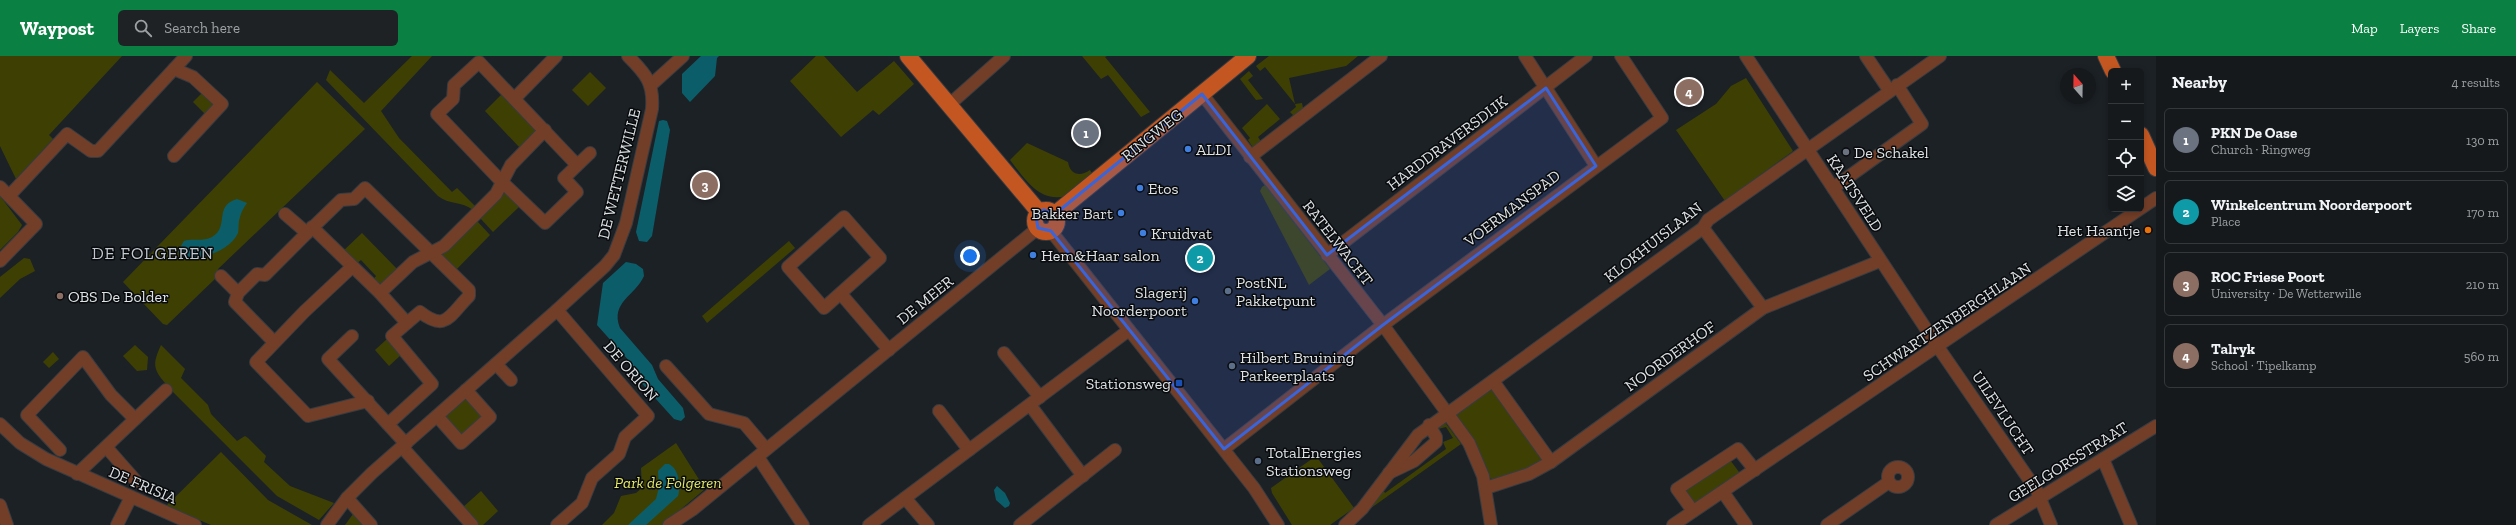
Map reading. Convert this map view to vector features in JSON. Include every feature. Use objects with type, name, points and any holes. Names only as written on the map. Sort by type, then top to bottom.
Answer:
[{"type":"main road","points":[[908,56],[1047,213],[1035,223],[1045,230]]},
{"type":"main road","name":"RINGWEG","points":[[1047,213],[1202,94],[1248,56]]},
{"type":"main road","points":[[2106,56],[2112,68]]},
{"type":"main road","points":[[2143,140],[2156,168]]},
{"type":"street","points":[[9,196],[67,134],[92,151],[98,150],[186,56]]},
{"type":"street","points":[[515,98],[556,56]]},
{"type":"street","points":[[628,56],[651,85],[683,56]]},
{"type":"street","points":[[950,104],[1004,56]]},
{"type":"street","points":[[1250,157],[1381,56]]},
{"type":"street","points":[[1525,56],[1596,166]]},
{"type":"street","name":"HARDDRAVERSDIJK","points":[[1327,255],[1586,56]]},
{"type":"street","name":"VOERMANSPAD","points":[[1224,449],[1383,325],[1662,118],[1621,56]]},
{"type":"street","name":"KAATSVELD","points":[[1746,56],[1938,348]]},
{"type":"street","points":[[1833,188],[1922,124],[1866,56]]},
{"type":"street","name":"KLOKHUISLAAN","points":[[1345,525],[1362,509],[1410,444],[1429,426],[1703,228],[1708,220],[1806,148],[1940,56]]},
{"type":"street","points":[[577,164],[479,62],[454,85],[453,99],[437,114],[545,223],[577,192],[564,178],[590,153]]},
{"type":"street","points":[[174,69],[193,78],[222,104],[174,156]]},
{"type":"street","name":"DE WETTERWILLE","points":[[326,525],[347,498],[404,445],[605,266],[621,241],[652,109],[651,85]]},
{"type":"street","name":"RATELWACHT","points":[[1202,94],[1383,325],[1474,452],[1486,488],[1491,525]]},
{"type":"street","points":[[380,293],[413,262],[444,246],[496,194],[504,182],[511,165],[545,130]]},
{"type":"street","points":[[0,187],[36,224],[0,261]]},
{"type":"street","points":[[274,342],[235,302],[238,293],[257,274],[265,275],[341,200],[354,199],[365,188],[469,290],[469,296],[445,320],[439,323],[433,322],[420,312],[392,336],[432,384],[388,424]]},
{"type":"street","name":"SCHWARTZENBERGHLAAN","points":[[1673,525],[1938,348],[2156,198]]},
{"type":"street","points":[[285,214],[309,230],[352,267],[380,293],[407,323]]},
{"type":"street","points":[[844,217],[880,258],[841,294],[824,308],[788,267],[844,217]]},
{"type":"street","points":[[1703,228],[1763,308]]},
{"type":"street","points":[[1045,230],[1129,330],[1224,449],[1259,495],[1278,525]]},
{"type":"street","name":"DE MEER","points":[[669,525],[692,510],[889,350],[1045,230]]},
{"type":"street","name":"NOORDERHOF","points":[[1486,488],[1530,474],[1552,462],[1763,308],[1880,261]]},
{"type":"street","points":[[352,267],[274,342],[256,362],[308,416],[368,402]]},
{"type":"street","points":[[221,276],[238,293]]},
{"type":"street","points":[[841,294],[889,350]]},
{"type":"street","name":"DE ORION","points":[[557,310],[648,416],[625,436],[620,454],[592,478],[582,503],[557,525]]},
{"type":"street","points":[[868,525],[1129,330]]},
{"type":"street","points":[[352,336],[328,359],[388,424],[472,525]]},
{"type":"street","name":"UILEVLUCHT","points":[[1938,348],[2029,478],[2051,525]]},
{"type":"street","points":[[1004,353],[1040,397]]},
{"type":"street","points":[[46,459],[56,446],[27,414],[83,357],[111,395],[135,420]]},
{"type":"street","points":[[496,364],[511,380]]},
{"type":"street","points":[[666,366],[709,414],[744,423],[803,525]]},
{"type":"street","points":[[1493,381],[1552,462]]},
{"type":"street","name":"DE FRISIA","points":[[77,474],[107,448],[166,390]]},
{"type":"street","points":[[437,416],[461,443],[490,417],[466,390]]},
{"type":"street","points":[[1030,405],[1083,476]]},
{"type":"street","points":[[939,411],[969,450]]},
{"type":"street","name":"DE FRISIA","points":[[0,424],[20,443],[46,459],[195,525]]},
{"type":"street","name":"KLOKHUISLAAN","points":[[1388,473],[1414,461],[1433,445],[1436,437],[1429,426]]},
{"type":"street","name":"GEELGORSSTRAAT","points":[[1996,525],[2156,426]]},
{"type":"street","name":"DE FRISIA","points":[[107,448],[136,481]]},
{"type":"street","points":[[1693,512],[1677,489],[1738,449],[1754,470]]},
{"type":"street","points":[[1020,525],[1114,450]]},
{"type":"street","points":[[2103,459],[2131,525]]},
{"type":"street","points":[[1827,525],[1889,482]]},
{"type":"street","points":[[1723,492],[1746,525]]},
{"type":"street","points":[[117,525],[131,497]]},
{"type":"street","points":[[347,498],[371,525]]},
{"type":"street","points":[[905,498],[928,525]]},
{"type":"street","points":[[0,505],[7,525]]},
{"type":"highlighted area","points":[[1546,88],[1596,166],[1383,325],[1224,449],[1051,231],[1038,228],[1036,217],[1039,212],[1044,210],[1055,214],[1202,94],[1327,255]]},
{"type":"green space","points":[[0,56],[122,56],[49,135],[53,139],[16,179],[0,146]]},
{"type":"green space","points":[[412,56],[432,56],[381,111],[399,138],[452,192],[457,188],[476,207],[473,210],[464,205],[442,199],[438,196],[326,80],[330,70],[364,103]]},
{"type":"green space","points":[[816,56],[824,56],[857,92],[894,61],[914,84],[879,115],[873,110],[841,137],[790,81]]},
{"type":"green space","points":[[1082,56],[1107,56],[1105,57],[1150,112],[1141,117],[1108,75],[1101,79]]},
{"type":"green space","points":[[1269,56],[1358,56],[1346,66],[1289,78],[1295,104],[1265,67],[1260,71],[1256,66]]},
{"type":"green space","points":[[1249,71],[1253,76],[1248,80],[1263,99],[1256,100],[1240,79]]},
{"type":"green space","points":[[590,72],[606,88],[588,106],[572,90]]},
{"type":"green space","points":[[1746,78],[1793,151],[1725,201],[1676,130],[1716,104],[1731,86]]},
{"type":"green space","points":[[317,82],[365,129],[218,269],[216,278],[167,325],[163,324],[123,282]]},
{"type":"green space","points":[[204,91],[217,104],[206,115],[193,102]]},
{"type":"green space","points":[[504,92],[536,130],[521,149],[485,111]]},
{"type":"green space","points":[[1302,103],[1303,108],[1295,117],[1290,112],[1296,107],[1295,104]]},
{"type":"green space","points":[[1267,104],[1280,119],[1258,137],[1262,143],[1254,149],[1248,140],[1250,138],[1242,128]]},
{"type":"green space","points":[[1027,143],[1068,162],[1071,170],[1076,174],[1083,174],[1090,170],[1093,175],[1077,190],[1069,195],[1056,197],[1040,193],[1027,182],[1010,160]]},
{"type":"green space","points":[[1265,185],[1330,269],[1309,285],[1260,191]]},
{"type":"green space","points":[[507,189],[522,204],[493,232],[480,218]]},
{"type":"green space","points":[[0,196],[22,225],[18,232],[0,250]]},
{"type":"green space","points":[[477,221],[490,235],[454,272],[439,257]]},
{"type":"green space","points":[[362,233],[399,271],[383,284],[372,281],[376,276],[361,260],[356,264],[341,253]]},
{"type":"green space","points":[[789,241],[795,248],[707,323],[702,316]]},
{"type":"green space","points":[[24,258],[30,259],[35,271],[20,279],[0,298],[0,277]]},
{"type":"green space","points":[[387,339],[402,354],[389,366],[375,350]]},
{"type":"green space","points":[[135,345],[148,357],[147,370],[137,371],[123,356]]},
{"type":"green space","points":[[161,345],[185,369],[181,378],[208,405],[211,414],[237,441],[245,436],[248,438],[266,456],[264,462],[290,486],[334,503],[319,520],[277,496],[169,388],[157,372],[155,364]]},
{"type":"green space","points":[[53,352],[59,359],[49,368],[43,362]]},
{"type":"green space","points":[[1488,389],[1492,389],[1543,461],[1497,481],[1489,478],[1478,448],[1455,416],[1455,413]]},
{"type":"green space","points":[[469,396],[486,417],[461,439],[443,419]]},
{"type":"green space","points":[[1444,421],[1461,444],[1364,513],[1382,488],[1385,493],[1446,449],[1443,442],[1453,438],[1446,427],[1438,429],[1436,427]]},
{"type":"green space","name":"Park de Folgeren","points":[[676,443],[705,489],[662,525],[602,525],[614,513],[621,496],[636,493],[642,488],[641,468]]},
{"type":"green space","points":[[221,452],[268,500],[312,525],[211,525],[166,506]]},
{"type":"green space","points":[[1316,456],[1354,508],[1330,525],[1292,525],[1272,493],[1271,488]]},
{"type":"green space","points":[[1730,460],[1742,476],[1695,506],[1683,491]]},
{"type":"green space","points":[[481,491],[498,511],[483,525],[477,525],[462,508]]},
{"type":"green space","points":[[353,514],[363,525],[345,525]]},
{"type":"water","points":[[701,56],[719,56],[717,58],[715,76],[690,102],[682,93],[682,74]]},
{"type":"water","points":[[659,121],[667,121],[670,130],[652,236],[647,242],[639,241],[636,232]]},
{"type":"water","points":[[237,199],[247,203],[241,213],[238,233],[234,240],[213,254],[196,258],[180,257],[178,251],[184,241],[202,240],[212,237],[217,233],[220,228],[223,211],[230,202]]},
{"type":"water","points":[[626,262],[636,264],[643,269],[644,276],[640,283],[621,305],[618,312],[620,328],[652,365],[658,379],[683,408],[685,417],[681,421],[674,419],[637,378],[631,363],[597,325],[603,283]]},
{"type":"water","points":[[665,464],[672,466],[677,474],[679,483],[678,496],[646,525],[628,525],[656,499],[659,487],[658,471]]},
{"type":"water","points":[[997,486],[1005,493],[1010,503],[1009,506],[1005,508],[996,500],[994,490]]},
{"type":"place","name":"Talryk","points":[[1689,92]]},
{"type":"place","name":"PKN De Oase","points":[[1086,133]]},
{"type":"place","name":"ALDI","points":[[1188,149]]},
{"type":"place","name":"De Schakel","points":[[1846,152]]},
{"type":"place","name":"ROC Friese Poort","points":[[705,185]]},
{"type":"place","name":"Etos","points":[[1140,188]]},
{"type":"place","name":"Bakker Bart","points":[[1121,213]]},
{"type":"place","name":"Het Haantje","points":[[2148,230]]},
{"type":"place","name":"Kruidvat","points":[[1143,233]]},
{"type":"place","name":"Hem&Haar salon","points":[[1033,255]]},
{"type":"place","name":"Winkelcentrum Noorderpoort","points":[[1200,258]]},
{"type":"place","name":"PostNL Pakketpunt","points":[[1228,291]]},
{"type":"place","name":"OBS De Bolder","points":[[60,296]]},
{"type":"place","name":"Slagerij Noorderpoort","points":[[1195,301]]},
{"type":"place","name":"Hilbert Bruining Parkeerplaats","points":[[1232,366]]},
{"type":"place","name":"Stationsweg","points":[[1179,383]]},
{"type":"place","name":"TotalEnergies Stationsweg","points":[[1258,461]]},
{"type":"district","name":"DE FOLGEREN","points":[[153,253]]}]
